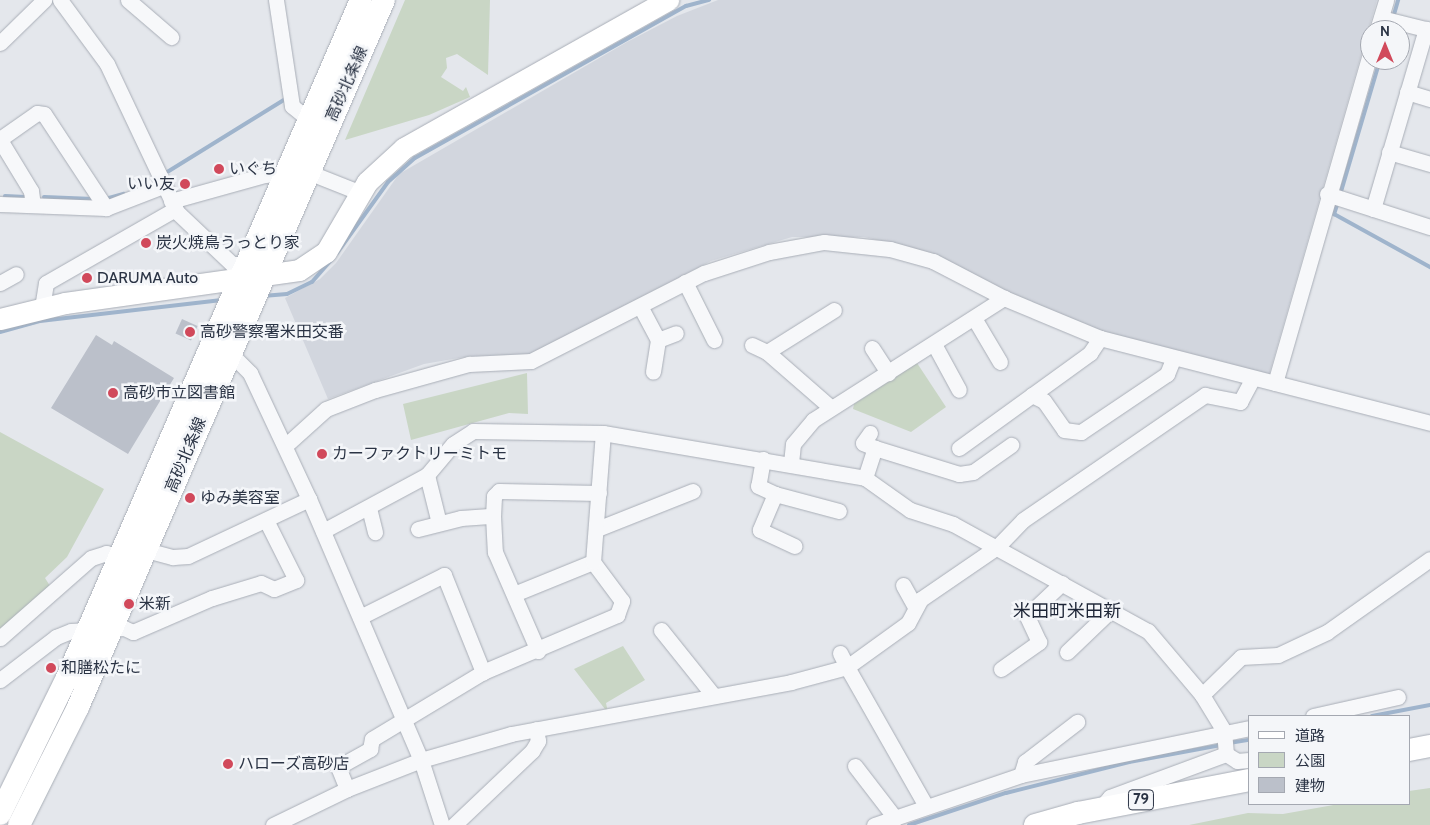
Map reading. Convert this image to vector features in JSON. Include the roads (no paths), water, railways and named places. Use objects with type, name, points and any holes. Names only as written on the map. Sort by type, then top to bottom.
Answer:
[{"type":"main road","name":"高砂北条線","points":[[19,825],[63,739],[109,630],[146,550],[221,346],[242,273],[282,174],[360,0]]},
{"type":"main road","name":"高砂北条線","points":[[0,814],[40,738],[117,557],[221,346],[265,278],[308,172],[384,0]]},
{"type":"main road","points":[[1410,750],[1430,746]]},
{"type":"main road","name":"79","points":[[1035,825],[1100,808],[1248,780]]},
{"type":"street","points":[[0,43],[44,0]]},
{"type":"street","points":[[60,0],[107,64],[173,205],[242,273]]},
{"type":"street","points":[[128,0],[171,37]]},
{"type":"street","points":[[276,0],[292,106],[308,119]]},
{"type":"street","points":[[0,319],[42,308],[242,273],[265,278],[299,270],[326,252],[375,172],[404,148],[668,0]]},
{"type":"street","points":[[1386,0],[1386,20]]},
{"type":"street","points":[[1373,209],[1407,92],[1428,29],[1410,26]]},
{"type":"street","points":[[1275,383],[1327,194],[1365,70]]},
{"type":"street","points":[[1407,92],[1430,99]]},
{"type":"street","points":[[32,199],[0,139],[37,113],[44,114],[103,201]]},
{"type":"street","points":[[1389,152],[1430,164]]},
{"type":"street","points":[[42,308],[46,283],[173,205],[264,175],[308,172],[361,193]]},
{"type":"street","points":[[0,204],[32,199],[103,201],[163,186]]},
{"type":"street","points":[[1327,194],[1430,227]]},
{"type":"street","points":[[285,446],[326,409],[416,376],[469,364],[531,361],[685,282],[759,255],[824,242],[890,249],[933,261],[1004,298],[1100,338],[1430,423]]},
{"type":"street","points":[[0,283],[16,274]]},
{"type":"street","points":[[685,282],[714,340]]},
{"type":"street","points":[[791,463],[793,444],[813,420],[830,407],[888,373],[1004,298]]},
{"type":"street","points":[[640,306],[658,340],[652,372]]},
{"type":"street","points":[[767,352],[817,315],[834,310]]},
{"type":"street","points":[[974,318],[1000,362]]},
{"type":"street","points":[[658,340],[676,332]]},
{"type":"street","points":[[959,448],[978,424],[1032,395],[1090,353],[1100,338]]},
{"type":"street","points":[[934,344],[959,390]]},
{"type":"street","points":[[752,345],[767,352],[830,407]]},
{"type":"street","points":[[221,346],[250,373],[285,446],[324,531],[405,720],[421,760],[442,825]]},
{"type":"street","points":[[872,348],[888,373]]},
{"type":"street","points":[[1032,395],[1044,401],[1064,430],[1081,432],[1167,374],[1173,358]]},
{"type":"street","points":[[273,825],[347,789],[421,760],[536,729],[847,667],[908,623],[921,599],[997,547],[1023,520],[1205,395],[1240,402],[1253,378]]},
{"type":"street","points":[[324,531],[427,475],[453,444],[473,431],[603,433],[791,463],[865,478],[910,510],[953,524],[1148,631],[1202,695],[1224,731],[1226,754]]},
{"type":"street","points":[[347,789],[338,767],[342,761],[370,748],[372,739],[483,672],[538,651],[617,615],[622,602],[593,562],[603,433]]},
{"type":"street","points":[[870,433],[863,443],[930,470],[959,474],[987,468],[1011,445]]},
{"type":"street","points":[[865,478],[876,448]]},
{"type":"street","points":[[763,459],[758,486],[775,494],[840,511]]},
{"type":"street","points":[[427,475],[439,523]]},
{"type":"street","points":[[538,651],[494,552],[494,496],[499,491],[599,493]]},
{"type":"street","points":[[597,529],[693,491]]},
{"type":"street","points":[[775,494],[760,530],[795,546]]},
{"type":"street","points":[[146,550],[173,557],[188,556],[309,499]]},
{"type":"street","points":[[369,508],[375,532]]},
{"type":"street","points":[[418,529],[439,523],[493,516]]},
{"type":"street","points":[[0,680],[56,637],[85,631],[124,628],[133,632],[212,598],[261,583],[274,589],[296,580],[266,520]]},
{"type":"street","points":[[0,638],[91,558],[106,553],[117,557]]},
{"type":"street","points":[[1202,695],[1241,657],[1278,655],[1327,632],[1430,559]]},
{"type":"street","points":[[514,594],[593,562]]},
{"type":"street","points":[[360,617],[444,575],[483,672]]},
{"type":"street","points":[[1000,669],[1039,642],[1027,616],[1062,583]]},
{"type":"street","points":[[903,585],[916,608]]},
{"type":"street","points":[[1067,652],[1111,610]]},
{"type":"street","points":[[661,630],[713,695]]},
{"type":"street","points":[[840,653],[926,806]]},
{"type":"street","points":[[1317,715],[1398,697]]},
{"type":"street","points":[[1021,775],[1025,762],[1077,722]]},
{"type":"street","points":[[874,825],[1021,775],[1224,731],[1248,728]]},
{"type":"street","points":[[454,825],[532,751],[538,741],[536,729]]},
{"type":"street","points":[[1226,754],[1237,761],[1248,760]]},
{"type":"street","points":[[1100,808],[1110,796],[1226,754]]},
{"type":"street","points":[[855,766],[895,818]]},
{"type":"waterway","points":[[337,253],[388,182],[415,158],[686,6],[709,0]]},
{"type":"waterway","points":[[1393,18],[1398,0]]},
{"type":"waterway","points":[[1340,195],[1377,70]]},
{"type":"waterway","points":[[164,174],[287,98]]},
{"type":"waterway","points":[[109,198],[123,194]]},
{"type":"waterway","points":[[5,196],[25,197]]},
{"type":"waterway","points":[[44,197],[93,199]]},
{"type":"waterway","points":[[1338,202],[1334,214],[1430,267]]},
{"type":"waterway","points":[[263,296],[287,294],[312,282],[331,260]]},
{"type":"waterway","points":[[0,332],[40,321],[222,300]]},
{"type":"waterway","points":[[1377,715],[1430,705]]},
{"type":"waterway","points":[[1229,743],[1248,740]]},
{"type":"waterway","points":[[909,825],[1006,793],[1129,762],[1222,745]]},
{"type":"place","name":"いぐち","points":[[219,169]]},
{"type":"place","name":"いい友","points":[[185,184]]},
{"type":"place","name":"炭火焼鳥うっとり家","points":[[146,243]]},
{"type":"place","name":"DARUMA Auto","points":[[87,278]]},
{"type":"place","name":"高砂警察署米田交番","points":[[190,332]]},
{"type":"place","name":"高砂市立図書館","points":[[113,393]]},
{"type":"place","name":"カーファクトリーミトモ","points":[[322,454]]},
{"type":"place","name":"ゆみ美容室","points":[[190,498]]},
{"type":"place","name":"米新","points":[[129,604]]},
{"type":"place","name":"和膳松たに","points":[[51,668]]},
{"type":"place","name":"ハローズ高砂店","points":[[228,764]]},
{"type":"district","name":"米田町米田新","points":[[1067,611]]}]
